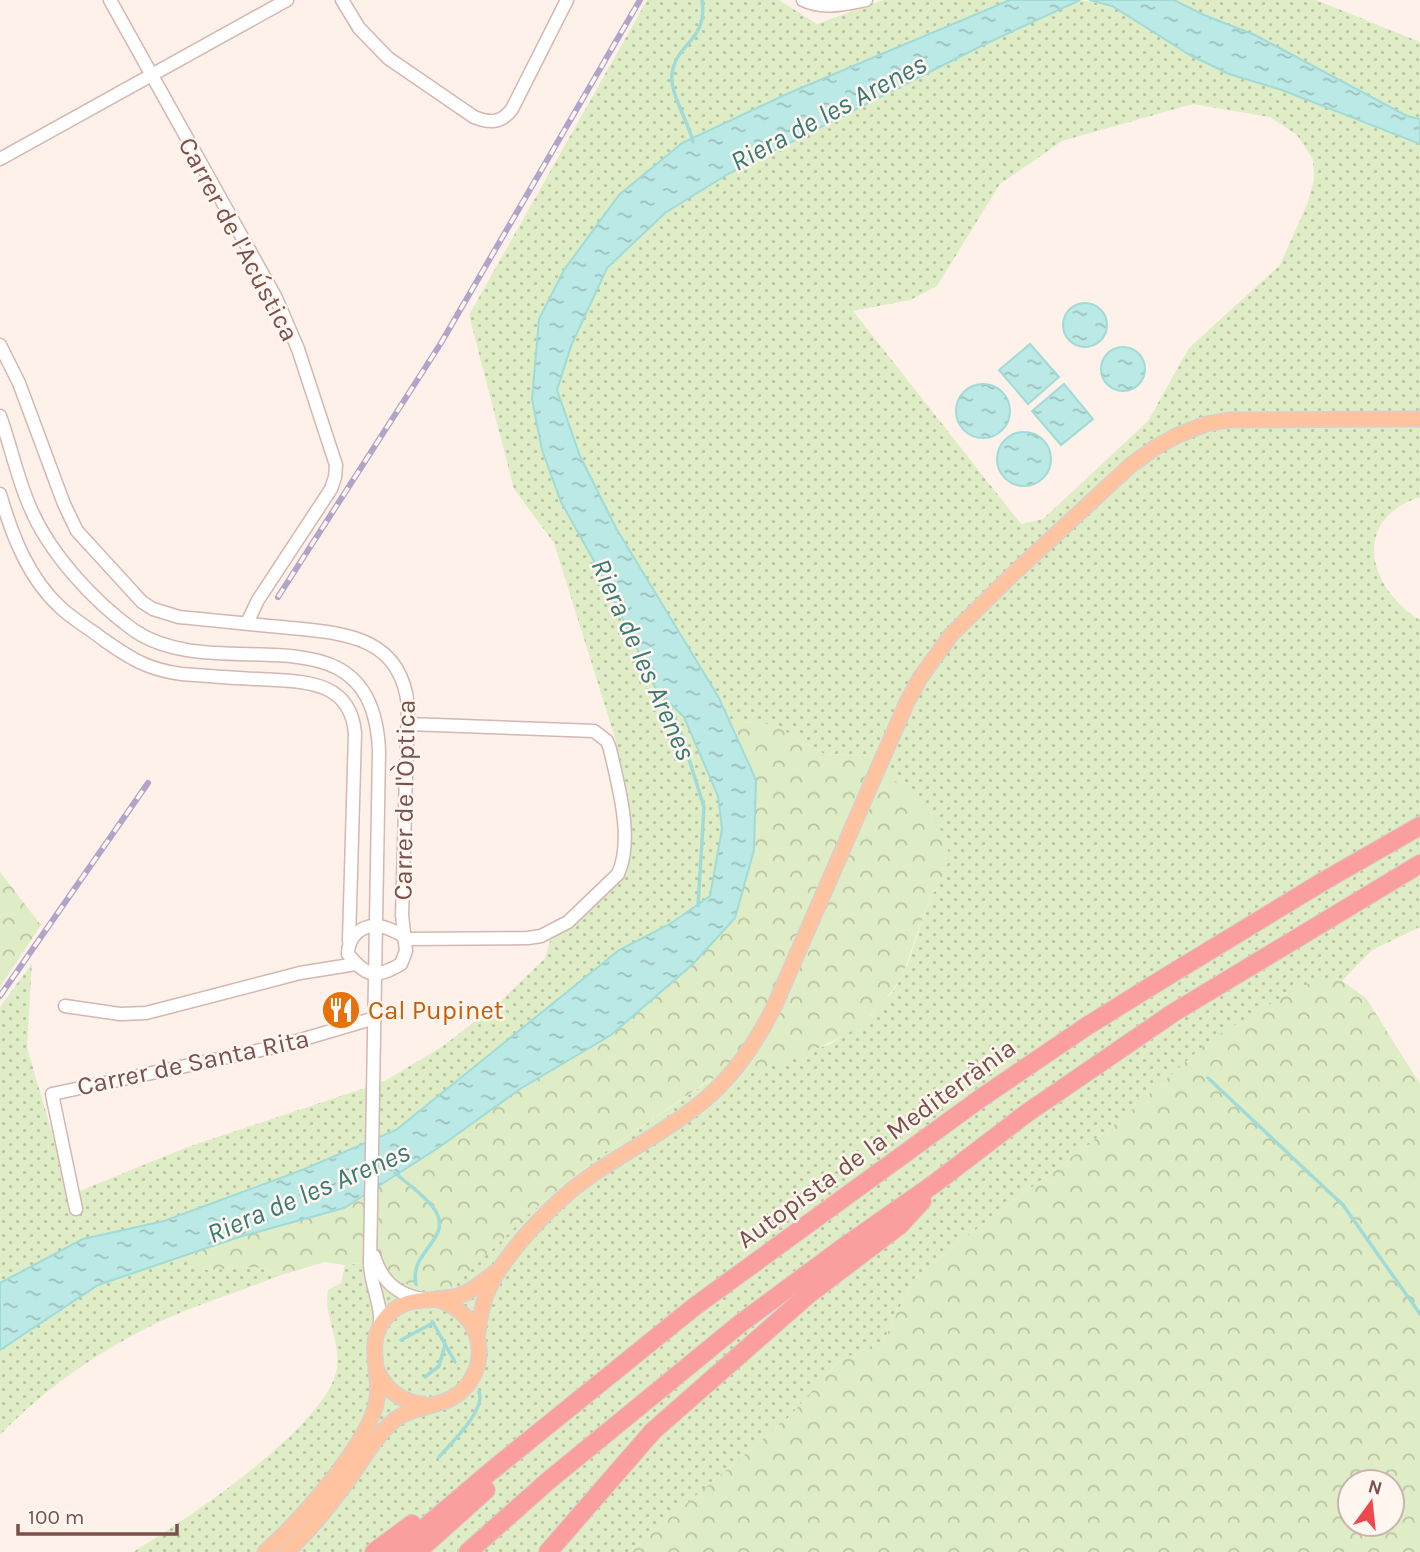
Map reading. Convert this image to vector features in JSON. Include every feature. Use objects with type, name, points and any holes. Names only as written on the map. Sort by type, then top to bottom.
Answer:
[{"type":"highway","name":"Autopista de la Mediterrània","points":[[396,1552],[514,1452],[705,1299],[981,1098],[1087,1026],[1322,882],[1420,826]]},
{"type":"highway","points":[[468,1552],[548,1481],[741,1323],[841,1248],[934,1184],[1027,1113],[1173,1013],[1420,864]]},
{"type":"highway","points":[[548,1552],[653,1431],[809,1294],[900,1225],[934,1184]]},
{"type":"highway","points":[[417,1552],[500,1477],[533,1438]]},
{"type":"highway","points":[[374,1552],[485,1462],[514,1452]]},
{"type":"main road","points":[[477,1337],[486,1295],[501,1267],[537,1225],[568,1193],[697,1106],[740,1063],[774,1007],[907,702],[920,678],[951,635],[1015,572],[1131,465],[1156,447],[1192,428],[1229,420],[1420,419]]},
{"type":"main road","points":[[265,1552],[314,1502],[368,1425],[377,1398],[374,1344],[380,1324],[395,1308],[405,1303],[464,1294],[501,1267]]},
{"type":"main road","points":[[287,1552],[328,1507],[389,1424],[403,1413],[451,1398],[467,1385],[477,1365],[479,1351],[473,1327],[461,1312],[447,1303],[429,1299]]},
{"type":"main road","points":[[374,1363],[381,1379],[392,1392],[407,1401],[430,1404]]},
{"type":"street","name":"Carrer de l'Acústica","points":[[110,0],[288,322],[336,465],[331,489],[263,591],[247,624]]},
{"type":"street","points":[[0,159],[287,0]]},
{"type":"street","points":[[342,0],[359,28],[388,58],[474,117],[497,121],[503,119],[512,109],[567,0]]},
{"type":"street","points":[[803,0],[812,5],[826,6],[866,0]]},
{"type":"street","name":"Carrer de l'Òptica","points":[[0,345],[19,383],[69,517],[87,544],[132,593],[153,609],[179,617],[338,633],[369,642],[389,658],[407,691],[402,915],[404,938]]},
{"type":"street","points":[[0,416],[28,504],[43,535],[85,585],[129,626],[152,640],[187,650],[301,658],[328,663],[346,672],[362,686],[371,702],[379,736],[370,1271],[380,1304],[380,1324]]},
{"type":"street","points":[[0,494],[18,544],[43,589],[72,617],[132,659],[163,672],[313,684],[336,694],[344,702],[354,721],[355,733],[351,953],[361,969],[376,974],[383,973],[401,964],[406,951],[404,938]]},
{"type":"street","points":[[65,1006],[120,1014],[146,1013],[331,967],[351,953],[353,934],[376,925],[404,938],[528,938],[548,933],[568,922],[618,874],[622,866],[624,825],[610,749],[607,741],[594,731],[408,724]]},
{"type":"street","points":[[351,900],[354,915],[363,929]]},
{"type":"street","name":"Carrer de l'Òptica","points":[[390,930],[402,915]]},
{"type":"street","name":"Carrer de Santa Rita","points":[[76,1209],[52,1094],[280,1046],[375,1018]]},
{"type":"street","points":[[371,1243],[384,1280],[403,1294],[429,1299]]},
{"type":"green space","points":[[647,0],[779,0],[817,24],[883,0],[1010,0],[789,93],[682,143],[619,195],[532,399],[542,450],[561,502],[604,579],[657,691],[684,717],[718,796],[722,829],[710,896],[670,924],[619,950],[396,1130],[302,1170],[164,1221],[83,1239],[0,1283],[0,1007],[32,963],[27,1047],[70,1195],[185,1148],[383,1082],[443,1046],[501,1001],[545,958],[550,941],[625,876],[629,862],[630,823],[616,741],[554,543],[514,489],[469,315]]},
{"type":"green space","points":[[1080,0],[1112,6],[1190,55],[1229,74],[1281,90],[1420,144],[1420,497],[1398,508],[1383,521],[1376,538],[1374,555],[1388,591],[1420,620],[1420,927],[1372,950],[1342,981],[1327,978],[1123,1118],[948,1251],[913,1280],[884,1340],[839,1361],[788,1418],[629,1552],[133,1552],[217,1496],[282,1444],[328,1391],[338,1358],[328,1309],[328,1290],[341,1283],[345,1265],[379,1261],[530,1213],[606,1151],[712,1079],[769,1067],[830,1044],[871,1016],[894,990],[907,966],[930,898],[937,888],[871,756],[824,754],[774,725],[729,721],[719,698],[616,528],[580,456],[557,390],[571,346],[607,268],[665,213],[728,174],[983,45]],"holes":[[[1193,104],[1270,117],[1297,135],[1313,159],[1314,180],[1308,202],[1280,265],[1189,348],[1148,421],[1043,519],[1021,524],[853,311],[910,300],[937,286],[1000,184],[1062,141]]]},
{"type":"green space","points":[[1174,0],[1316,0],[1420,42],[1420,119],[1407,116],[1255,35]]},
{"type":"green space","points":[[729,721],[774,725],[824,754],[871,756],[936,822],[942,832],[949,853],[946,872],[930,898],[902,977],[879,1008],[856,1029],[801,1057],[756,1071],[711,1079],[606,1151],[530,1213],[453,1287],[428,1289],[395,1281],[379,1261],[345,1265],[325,1262],[281,1275],[256,1267],[207,1270],[182,1257],[239,1237],[344,1208],[438,1148],[693,964],[756,780]]},
{"type":"green space","points":[[0,872],[41,925],[0,987]]},
{"type":"green space","points":[[1327,978],[1342,981],[1366,998],[1420,1084],[1420,1552],[629,1552],[788,1418],[839,1361],[884,1340],[913,1280],[1123,1118],[1211,1039],[1299,987]]},
{"type":"green space","points":[[182,1257],[207,1270],[256,1267],[281,1275],[176,1315],[117,1344],[56,1385],[0,1435],[0,1350],[98,1285]]},
{"type":"water","points":[[1010,0],[1080,0],[983,45],[728,174],[665,213],[607,268],[571,346],[557,390],[580,456],[616,528],[719,698],[756,780],[754,850],[735,918],[693,964],[611,1035],[520,1089],[438,1148],[344,1208],[239,1237],[98,1285],[0,1350],[0,1283],[83,1239],[164,1221],[302,1170],[396,1130],[619,950],[670,924],[710,896],[722,829],[718,796],[684,717],[657,691],[604,579],[561,502],[542,450],[532,399],[539,319],[564,270],[619,195],[682,143],[789,93]]},
{"type":"water","points":[[1089,0],[1174,0],[1255,35],[1407,116],[1420,119],[1420,144],[1282,90],[1229,74],[1190,55],[1112,6]]},
{"type":"water","points":[[1085,303],[1100,310],[1107,325],[1100,340],[1085,347],[1070,340],[1063,325],[1070,310]]},
{"type":"water","points":[[1030,344],[1059,377],[1028,404],[999,370]]},
{"type":"water","points":[[1123,347],[1138,354],[1145,369],[1138,384],[1123,391],[1108,384],[1101,369],[1108,354]]},
{"type":"water","points":[[983,384],[1002,392],[1010,411],[1002,430],[983,438],[964,430],[956,411],[964,392]]},
{"type":"water","points":[[1064,384],[1093,419],[1061,445],[1032,411]]},
{"type":"water","points":[[1024,432],[1043,440],[1051,459],[1043,478],[1024,486],[1005,478],[997,459],[1005,440]]},
{"type":"waterway","points":[[693,142],[673,90],[672,74],[679,55],[700,25],[703,14],[702,0]]},
{"type":"waterway","name":"Riera de les Arenes","points":[[665,697],[679,727],[704,807],[698,906]]},
{"type":"waterway","points":[[1208,1078],[1343,1205],[1420,1314]]},
{"type":"waterway","points":[[395,1173],[432,1206],[438,1217],[436,1236],[415,1272],[416,1284]]},
{"type":"waterway","points":[[432,1321],[455,1362]]},
{"type":"waterway","points":[[401,1340],[433,1323]]},
{"type":"waterway","points":[[425,1377],[439,1366],[445,1345]]},
{"type":"waterway","points":[[439,1457],[473,1417],[480,1399],[479,1392]]},
{"type":"railway","points":[[278,597],[441,343],[640,0]]},
{"type":"railway","points":[[0,996],[148,783]]},
{"type":"place","name":"Cal Pupinet","points":[[341,1010]]}]
